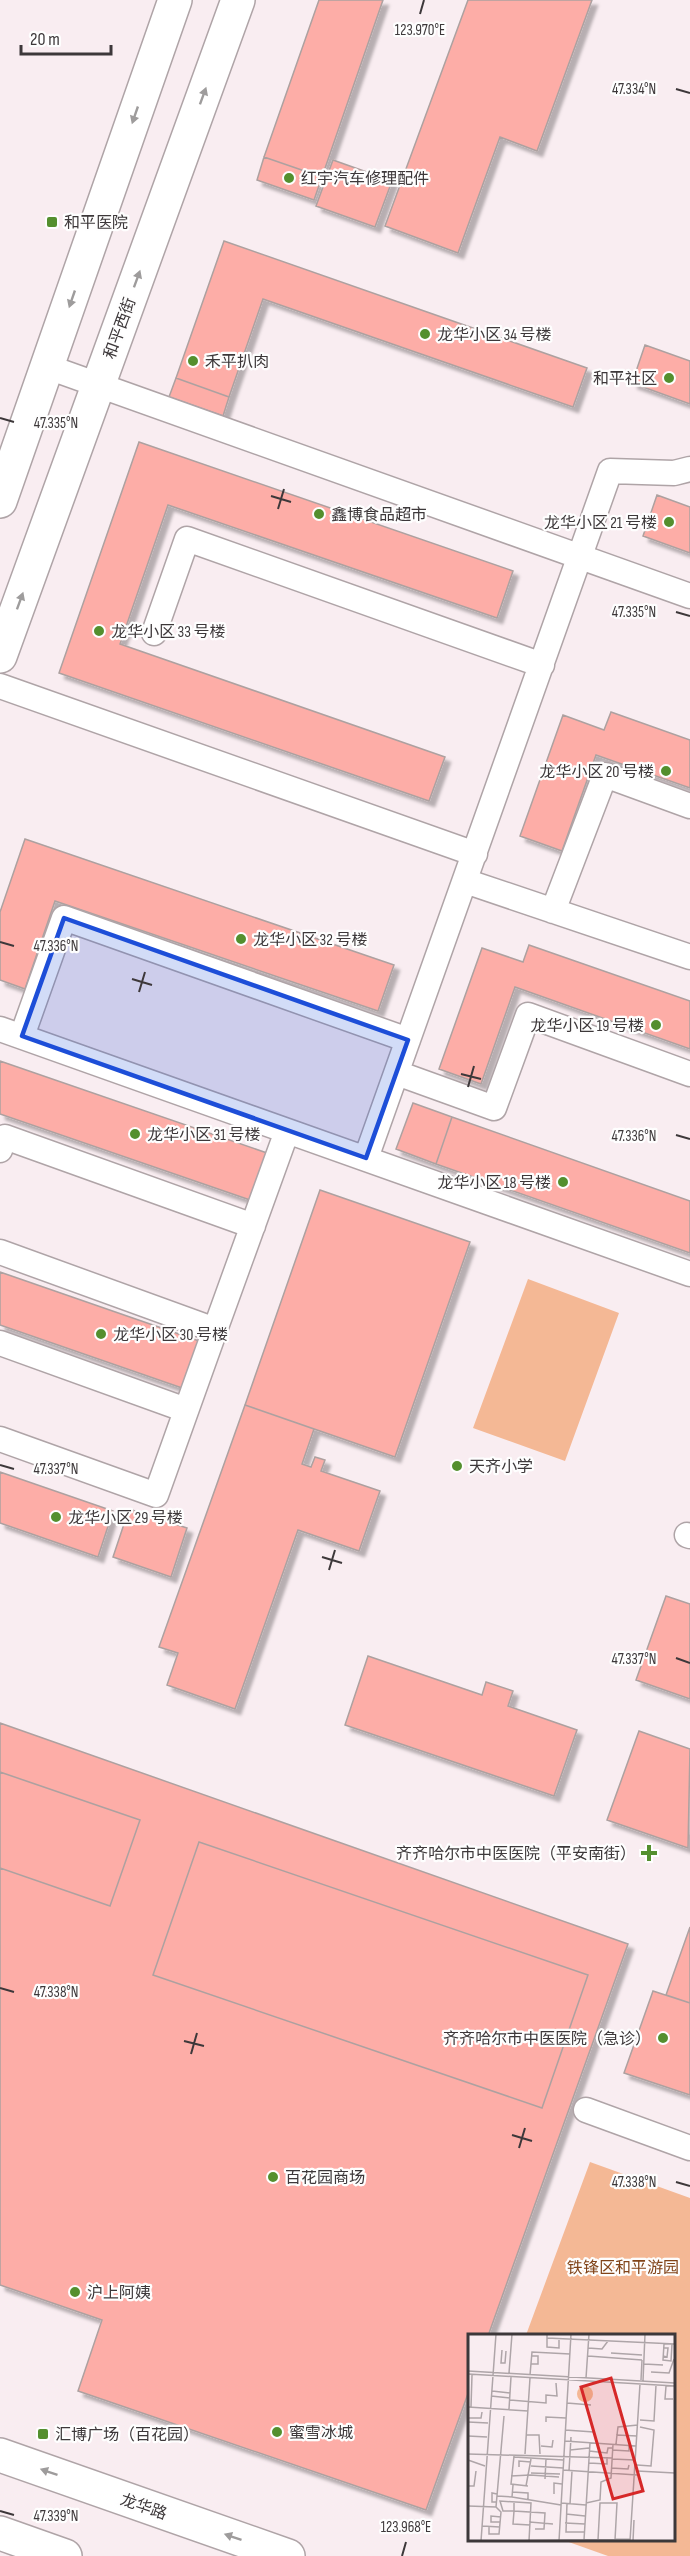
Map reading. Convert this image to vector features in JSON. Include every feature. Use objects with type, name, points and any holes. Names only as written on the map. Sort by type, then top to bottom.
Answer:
[{"type":"main road","points":[[0,501],[7,458],[48,367],[175,0]]},
{"type":"main road","name":"和平西街","points":[[0,656],[238,0]]},
{"type":"main road","name":"龙华路","points":[[0,2455],[288,2556]]},
{"type":"main road","points":[[0,2533],[65,2556]]},
{"type":"street","points":[[48,367],[690,596]]},
{"type":"street","points":[[366,1158],[610,471],[674,473],[690,469]]},
{"type":"street","points":[[154,633],[187,539],[542,665]]},
{"type":"street","points":[[0,686],[475,854]]},
{"type":"street","points":[[554,911],[605,775],[690,806]]},
{"type":"street","points":[[465,881],[690,957]]},
{"type":"street","points":[[408,1040],[64,918],[11,1032],[690,1274]]},
{"type":"street","points":[[397,1072],[494,1108],[528,1015],[690,1074]]},
{"type":"street","points":[[0,1439],[156,1495],[288,1131]]},
{"type":"street","points":[[0,1150],[4,1137],[253,1226]]},
{"type":"street","points":[[0,1252],[215,1330]]},
{"type":"street","points":[[0,1343],[186,1410]]},
{"type":"street","points":[[586,2110],[690,2148]]},
{"type":"highlighted area","points":[[64,918],[408,1040],[366,1158],[22,1036]]},
{"type":"green space","points":[[528,1279],[619,1313],[565,1461],[473,1428]]},
{"type":"green space","name":"铁锋区和平游园","points":[[590,2162],[690,2198],[690,2556],[608,2556],[566,2541],[675,2541],[675,2334],[526,2334]]},
{"type":"building","points":[[319,0],[383,0],[322,177],[264,157]]},
{"type":"building","points":[[468,0],[592,0],[537,151],[500,137],[458,253],[385,226]]},
{"type":"building","name":"红宇汽车修理配件","points":[[264,157],[322,177],[314,200],[257,180]]},
{"type":"building","points":[[333,160],[392,181],[375,227],[316,206]]},
{"type":"building","name":"龙华小区 34 号楼","points":[[224,241],[587,368],[573,407],[263,299],[229,397],[176,378]]},
{"type":"building","points":[[645,345],[690,361],[690,404],[632,383]]},
{"type":"building","points":[[176,378],[229,397],[223,416],[169,397]]},
{"type":"building","name":"龙华小区 33 号楼","points":[[139,442],[513,571],[497,618],[168,505],[120,644],[445,757],[429,801],[59,673]]},
{"type":"building","name":"龙华小区 21 号楼","points":[[657,495],[690,507],[690,553],[643,536]]},
{"type":"building","name":"龙华小区 20 号楼","points":[[611,712],[690,740],[690,788],[596,755],[562,851],[520,836],[563,715],[604,730]]},
{"type":"building","name":"龙华小区 32 号楼","points":[[25,839],[394,965],[378,1011],[55,901],[25,989],[0,980],[0,912]]},
{"type":"building","name":"龙华小区 19 号楼","points":[[529,945],[690,1001],[690,1049],[515,987],[481,1084],[439,1069],[482,948],[523,962]]},
{"type":"building","name":"龙华小区 31 号楼","points":[[0,1061],[270,1154],[253,1201],[0,1114]]},
{"type":"building","points":[[413,1103],[452,1117],[436,1164],[396,1149]]},
{"type":"building","name":"龙华小区 18 号楼","points":[[452,1117],[690,1201],[690,1253],[436,1164]]},
{"type":"building","points":[[320,1190],[470,1242],[395,1457],[245,1405]]},
{"type":"building","name":"龙华小区 30 号楼","points":[[0,1272],[202,1342],[185,1389],[0,1325]]},
{"type":"building","points":[[245,1405],[314,1429],[302,1464],[311,1467],[315,1457],[325,1460],[321,1471],[380,1491],[359,1551],[298,1530],[235,1709],[167,1685],[178,1653],[159,1647]]},
{"type":"building","name":"龙华小区 29 号楼","points":[[0,1472],[113,1511],[98,1557],[0,1523]]},
{"type":"building","points":[[129,1509],[187,1528],[171,1577],[113,1557]]},
{"type":"building","points":[[666,1596],[690,1604],[690,1699],[636,1680]]},
{"type":"building","points":[[368,1656],[482,1695],[486,1682],[513,1691],[508,1706],[577,1730],[554,1796],[345,1725]]},
{"type":"building","name":"百花园商场","points":[[0,1723],[628,1944],[489,2334],[468,2334],[468,2394],[426,2510],[78,2391],[102,2320],[0,2285]]},
{"type":"building","points":[[639,1731],[690,1749],[688,1848],[607,1820]]},
{"type":"building","points":[[0,1772],[140,1820],[110,1906],[0,1868]]},
{"type":"building","points":[[199,1842],[588,1975],[542,2108],[153,1975]]},
{"type":"building","points":[[690,1927],[690,2003],[666,1995]]},
{"type":"building","name":"齐齐哈尔市中医医院（急诊）","points":[[653,1991],[690,2003],[690,2095],[624,2073]]},
{"type":"place","name":"红宇汽车修理配件","points":[[289,178]]},
{"type":"place","name":"和平医院","points":[[52,222]]},
{"type":"place","name":"龙华小区 34 号楼","points":[[425,334]]},
{"type":"place","name":"禾平扒肉","points":[[193,361]]},
{"type":"place","name":"和平社区","points":[[669,378]]},
{"type":"place","name":"鑫博食品超市","points":[[319,514]]},
{"type":"place","name":"龙华小区 21 号楼","points":[[669,522]]},
{"type":"place","name":"龙华小区 33 号楼","points":[[99,631]]},
{"type":"place","name":"龙华小区 20 号楼","points":[[666,771]]},
{"type":"place","name":"龙华小区 32 号楼","points":[[241,939]]},
{"type":"place","name":"龙华小区 19 号楼","points":[[656,1025]]},
{"type":"place","name":"龙华小区 31 号楼","points":[[135,1134]]},
{"type":"place","name":"龙华小区 18 号楼","points":[[563,1182]]},
{"type":"place","name":"龙华小区 30 号楼","points":[[101,1334]]},
{"type":"place","name":"天齐小学","points":[[457,1466]]},
{"type":"place","name":"龙华小区 29 号楼","points":[[56,1517]]},
{"type":"place","name":"齐齐哈尔市中医医院（平安南街）","points":[[649,1853]]},
{"type":"place","name":"齐齐哈尔市中医医院（急诊）","points":[[663,2038]]},
{"type":"place","name":"百花园商场","points":[[273,2177]]},
{"type":"place","name":"沪上阿姨","points":[[75,2292]]},
{"type":"place","name":"蜜雪冰城","points":[[277,2432]]},
{"type":"place","name":"汇博广场（百花园）","points":[[43,2434]]}]
